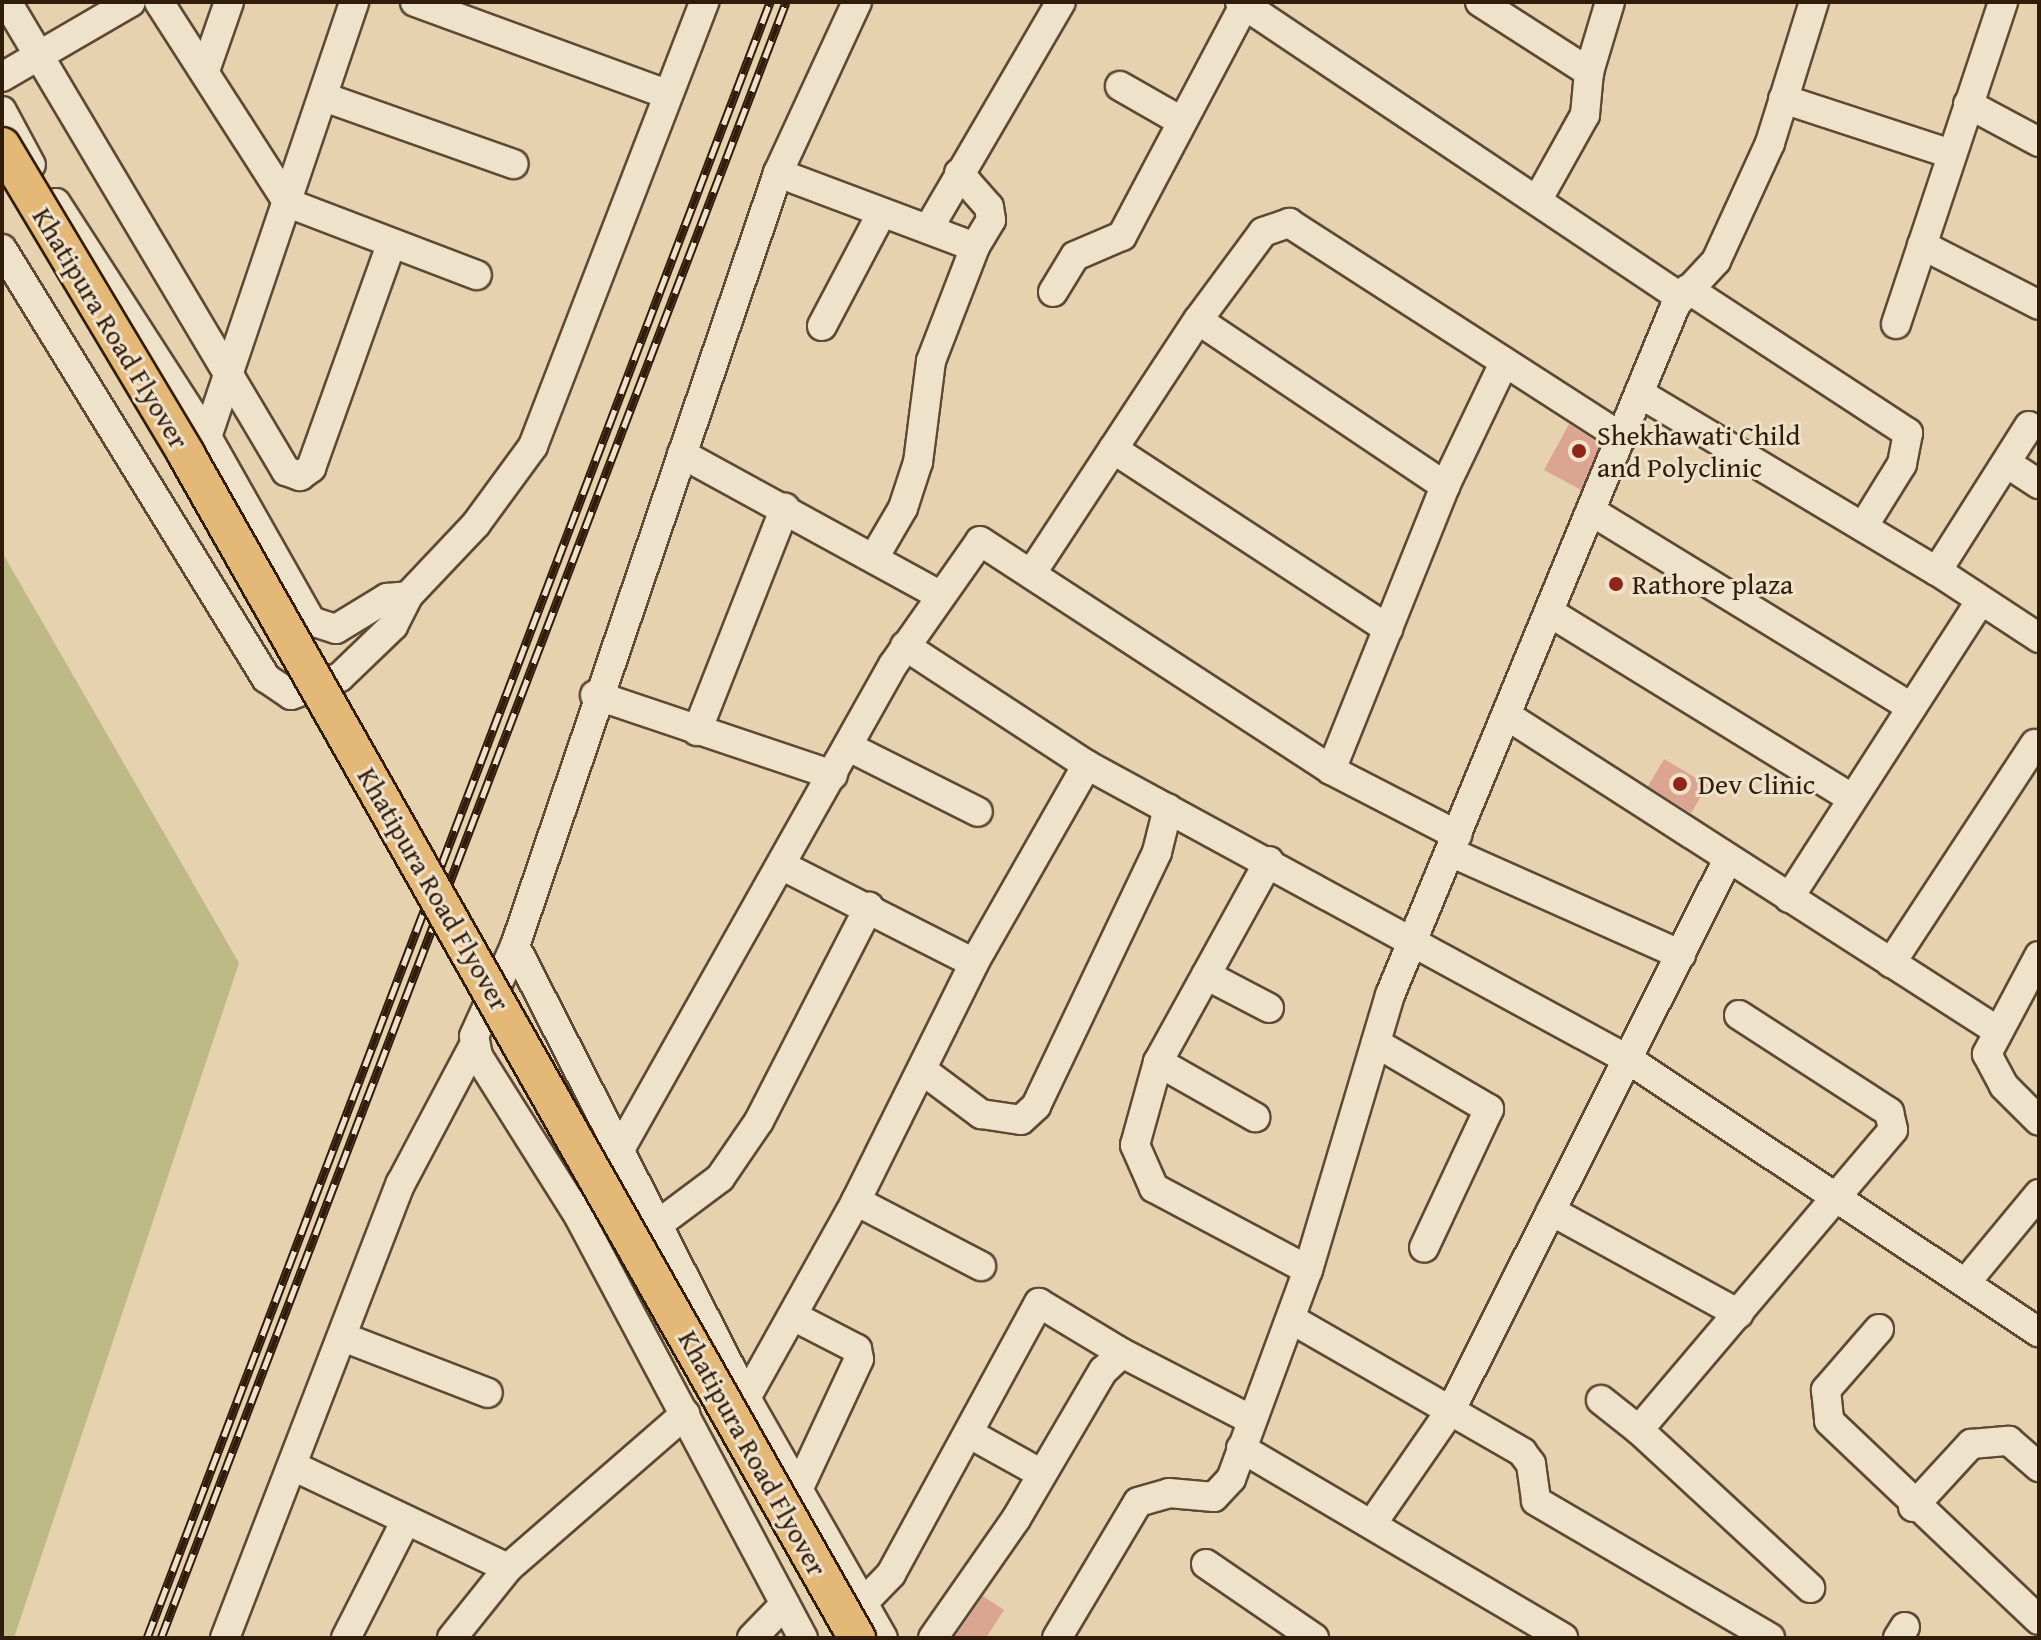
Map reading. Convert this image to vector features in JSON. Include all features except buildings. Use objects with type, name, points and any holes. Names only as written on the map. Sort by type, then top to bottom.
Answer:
[{"type":"main road","name":"Khatipura Road Flyover","points":[[2,146],[186,454],[857,1638]]},
{"type":"main road","name":"Khatipura Road Flyover","points":[[2,193],[184,498],[831,1638]]},
{"type":"street","points":[[7,2],[286,471],[300,476],[311,468],[391,245]]},
{"type":"street","points":[[2,77],[131,2]]},
{"type":"street","points":[[159,2],[206,68],[288,203],[391,245],[477,275]]},
{"type":"street","points":[[206,68],[229,2]]},
{"type":"street","points":[[207,437],[354,2]]},
{"type":"street","points":[[415,2],[667,94]]},
{"type":"street","points":[[2,249],[272,684],[291,695],[340,677],[393,626],[408,596],[476,524],[533,446],[704,2]]},
{"type":"street","points":[[225,1638],[401,1183],[474,1045],[515,946],[595,695],[778,173],[857,2]]},
{"type":"street","points":[[930,226],[1061,2]]},
{"type":"street","points":[[1480,2],[1589,72]]},
{"type":"street","points":[[1538,199],[1585,115],[1589,72],[1610,2]]},
{"type":"street","points":[[1057,1638],[1138,1502],[1169,1493],[1214,1497],[1231,1479],[1308,1270],[1376,1043],[1414,938],[1639,393],[1684,293],[1729,235],[1783,99],[1814,2]]},
{"type":"street","points":[[1896,324],[2003,2]]},
{"type":"street","points":[[1053,292],[1075,256],[1122,236],[1244,3],[1538,199],[1908,433],[1902,464],[1863,527]]},
{"type":"street","points":[[1120,86],[1181,121]]},
{"type":"street","points":[[324,97],[513,164]]},
{"type":"street","points":[[1783,99],[1951,154]]},
{"type":"street","points":[[1968,104],[2039,142]]},
{"type":"street","points":[[2,111],[207,437],[315,626],[336,629],[387,598],[408,596]]},
{"type":"street","points":[[778,173],[881,214],[930,226],[975,247]]},
{"type":"street","points":[[875,556],[903,508],[918,462],[931,361],[975,247],[991,220],[989,207],[959,173]]},
{"type":"street","points":[[822,326],[881,214]]},
{"type":"street","points":[[1033,571],[1198,320],[1263,232],[1289,223],[1622,438]]},
{"type":"street","points":[[1922,245],[2039,305]]},
{"type":"street","points":[[1198,320],[1445,486]]},
{"type":"street","points":[[1331,770],[1445,486],[1504,363]]},
{"type":"street","points":[[1639,393],[1937,571],[2039,638]]},
{"type":"street","points":[[1937,571],[2008,464],[2029,426]]},
{"type":"street","points":[[1113,449],[1388,629]]},
{"type":"street","points":[[682,454],[875,556],[940,595]]},
{"type":"street","points":[[2008,464],[2039,484]]},
{"type":"street","points":[[697,731],[785,508]]},
{"type":"street","points":[[1591,511],[1911,707]]},
{"type":"street","points":[[580,1218],[624,1149],[734,942],[783,866],[905,646],[980,541],[1033,571],[1331,770],[1453,844],[1681,955]]},
{"type":"street","points":[[1789,898],[1981,600]]},
{"type":"street","points":[[1549,612],[1851,798]]},
{"type":"street","points":[[905,646],[1087,765],[1414,938],[1629,1060],[1839,1194],[2039,1332]]},
{"type":"street","points":[[595,695],[833,775]]},
{"type":"street","points":[[1506,715],[1995,1029]]},
{"type":"street","points":[[1891,963],[2035,744]]},
{"type":"street","points":[[849,747],[978,812]]},
{"type":"street","points":[[746,1398],[795,1317],[856,1201],[974,963],[1087,765]]},
{"type":"street","points":[[922,1070],[981,1114],[1021,1120],[1036,1106],[1157,852],[1168,808]]},
{"type":"street","points":[[1374,1521],[1451,1410],[1728,859]]},
{"type":"street","points":[[1269,861],[1158,1062],[1135,1145],[1140,1170],[1154,1188],[1308,1270]]},
{"type":"street","points":[[783,866],[974,963]]},
{"type":"street","points":[[604,1262],[720,1178],[759,1121],[869,907]]},
{"type":"street","points":[[515,946],[624,1149],[746,1398],[883,1638]]},
{"type":"street","points":[[2039,956],[1995,1029],[1987,1054],[2004,1086],[2039,1121]]},
{"type":"street","points":[[1206,975],[1269,1008]]},
{"type":"street","points":[[1639,1430],[1885,1144],[1893,1130],[1889,1112],[1739,1015]]},
{"type":"street","points":[[1376,1043],[1489,1109],[1424,1248]]},
{"type":"street","points":[[474,1045],[580,1218],[803,1638]]},
{"type":"street","points":[[1158,1062],[1255,1117]]},
{"type":"street","points":[[1967,1281],[2039,1194]]},
{"type":"street","points":[[856,1201],[981,1266]]},
{"type":"street","points":[[1551,1211],[1739,1314]]},
{"type":"street","points":[[864,1602],[891,1574],[1039,1303],[1122,1353],[1252,1420]]},
{"type":"street","points":[[795,1317],[857,1349],[859,1359],[797,1492]]},
{"type":"street","points":[[1291,1319],[1522,1452],[1531,1464],[1536,1501],[1770,1638]]},
{"type":"street","points":[[1879,1329],[1826,1390],[1823,1406],[1913,1507],[2039,1620]]},
{"type":"street","points":[[343,1337],[488,1393]]},
{"type":"street","points":[[933,1638],[1042,1474],[1103,1371],[1122,1353]]},
{"type":"street","points":[[1601,1400],[1639,1430],[1810,1588]]},
{"type":"street","points":[[452,1638],[508,1568],[685,1414]]},
{"type":"street","points":[[970,1434],[1042,1474]]},
{"type":"street","points":[[1913,1507],[1971,1444],[2009,1441],[2039,1467]]},
{"type":"street","points":[[1241,1448],[1374,1521],[1563,1638]]},
{"type":"street","points":[[293,1466],[508,1568]]},
{"type":"street","points":[[346,1638],[406,1520]]},
{"type":"street","points":[[1206,1564],[1314,1638]]},
{"type":"street","points":[[752,1638],[785,1604]]},
{"type":"shaded area","points":[[2,552],[239,963],[14,1638],[2,1638]]},
{"type":"railway","points":[[147,1638],[770,2]]},
{"type":"railway","points":[[161,1638],[786,2]]},
{"type":"place","name":"Shekhawati Child and Polyclinic","points":[[1579,451]]},
{"type":"place","name":"Rathore plaza","points":[[1616,584]]},
{"type":"place","name":"Dev Clinic","points":[[1680,784]]}]
